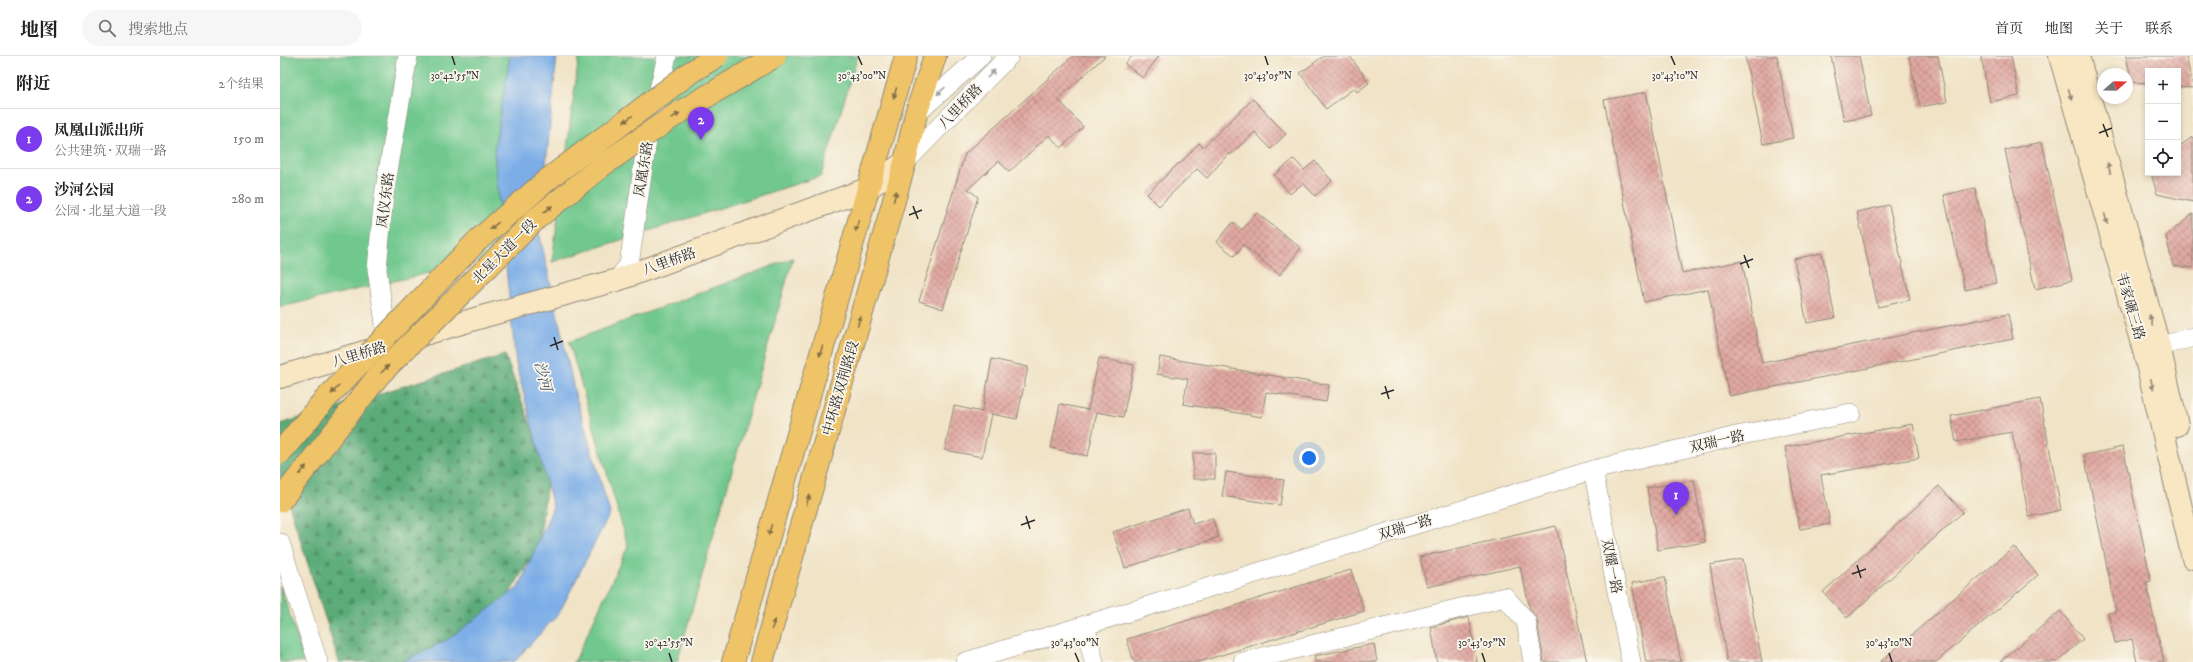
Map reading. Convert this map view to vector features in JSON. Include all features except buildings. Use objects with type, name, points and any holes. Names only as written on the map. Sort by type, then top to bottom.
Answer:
[{"type":"main road","name":"北星大道一段","points":[[280,453],[321,404],[477,241],[547,180],[691,72],[717,56]]},
{"type":"main road","name":"北星大道一段","points":[[280,501],[379,375],[536,219],[603,165],[672,117],[775,56]]},
{"type":"main road","name":"中环路双荆路段","points":[[733,662],[906,56]]},
{"type":"main road","name":"中环路双荆路段","points":[[762,662],[905,162],[916,114],[935,56]]},
{"type":"main road","name":"韦家碾三路","points":[[2060,56],[2151,349],[2193,494]]},
{"type":"main road","name":"韦家碾三路","points":[[2078,56],[2151,349],[2193,558]]},
{"type":"main road","name":"八里桥路","points":[[280,377],[485,316],[617,280],[867,189],[905,162]]},
{"type":"street","name":"凤仪东路","points":[[388,345],[377,269],[384,195],[408,56]]},
{"type":"street","name":"凤凰东路","points":[[617,280],[628,266],[647,140],[666,56]]},
{"type":"street","name":"八里桥路","points":[[916,114],[981,56]]},
{"type":"street","name":"八里桥路","points":[[905,162],[1009,56]]},
{"type":"street","points":[[2151,349],[2193,337]]},
{"type":"street","name":"双瑞一路","points":[[965,662],[1593,470],[1741,435],[1851,413]]},
{"type":"street","name":"双耀一路","points":[[1593,470],[1631,662]]},
{"type":"street","points":[[280,543],[318,662]]},
{"type":"street","points":[[1244,662],[1505,596],[1526,622],[1533,662]]},
{"type":"street","points":[[1085,625],[1094,662]]},
{"type":"green space","points":[[280,56],[511,56],[495,258],[280,307]]},
{"type":"green space","points":[[579,56],[858,56],[821,176],[552,262]]},
{"type":"green space","points":[[793,258],[677,662],[572,662],[575,661],[628,546],[569,342]]},
{"type":"green space","points":[[505,355],[548,473],[539,545],[506,599],[432,662],[339,662],[280,476],[280,424]]},
{"type":"green space","points":[[280,585],[305,662],[280,662]]},
{"type":"water","name":"沙河","points":[[510,56],[557,56],[539,232],[575,394],[610,513],[559,613],[514,662],[401,662],[447,640],[519,587],[553,507],[516,364],[494,151]]},
{"type":"place","name":"沙河公园","points":[[701,140]]},
{"type":"place","name":"凤凰山派出所","points":[[1676,515]]}]
